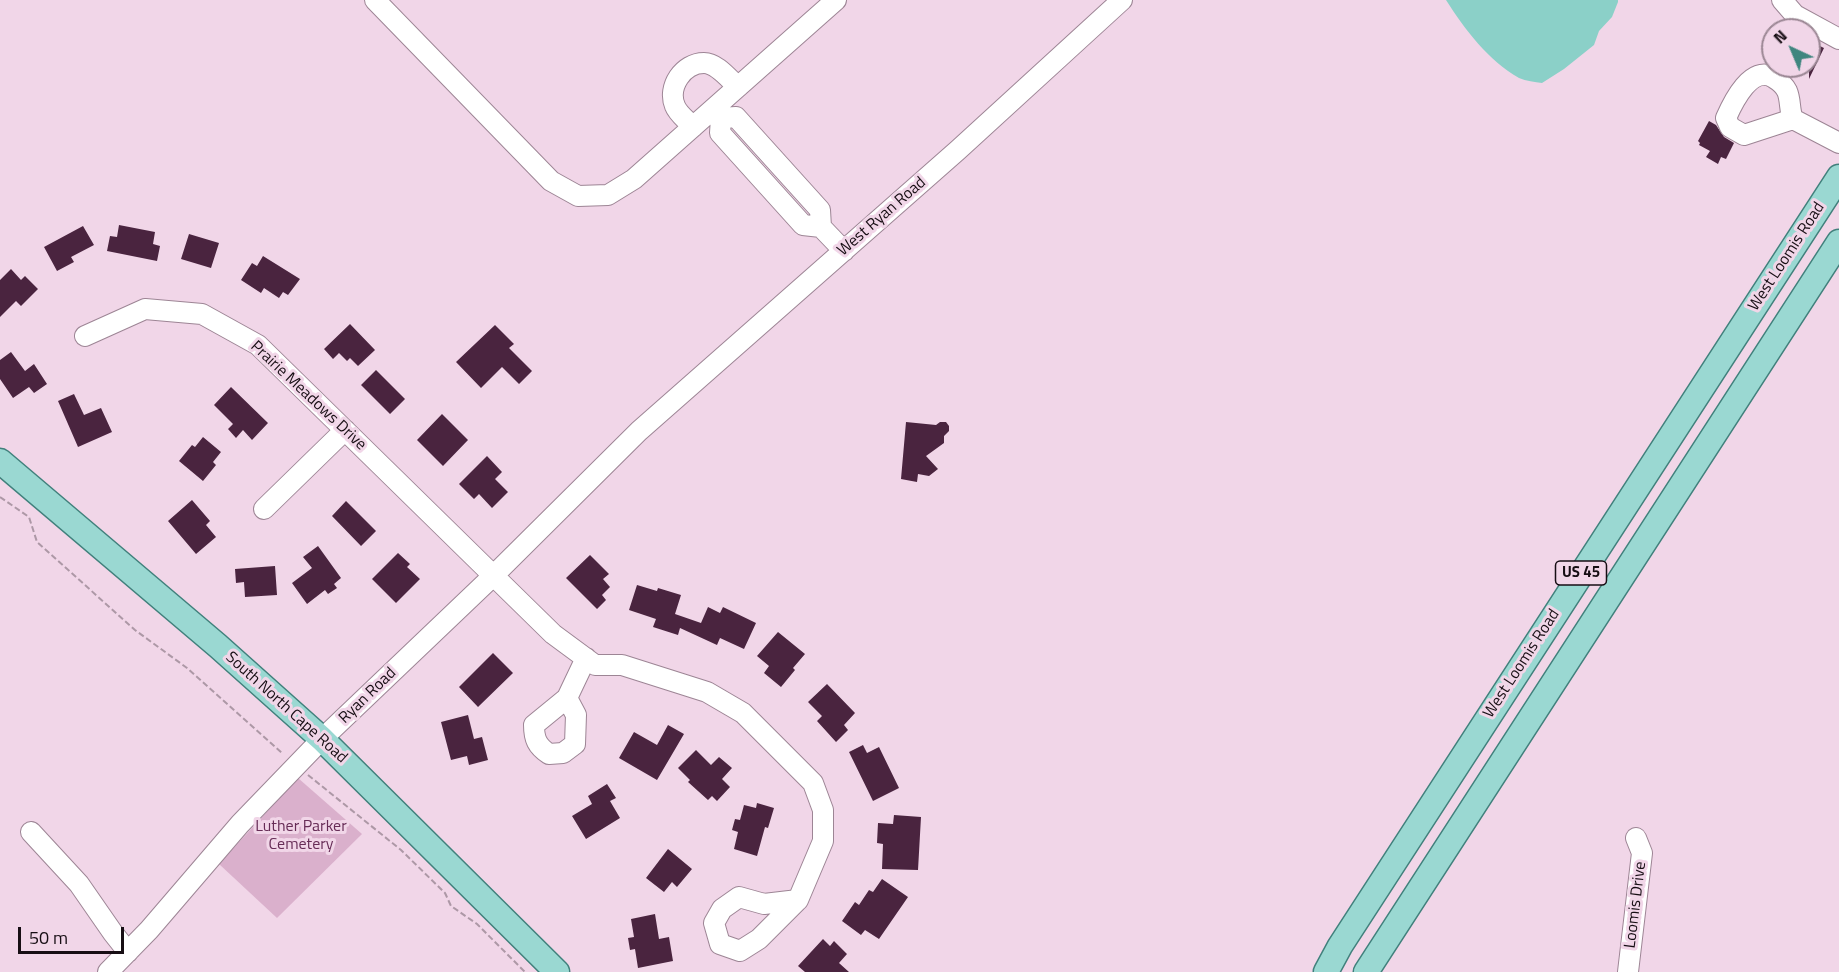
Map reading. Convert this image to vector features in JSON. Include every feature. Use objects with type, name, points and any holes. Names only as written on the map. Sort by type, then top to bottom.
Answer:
[{"type":"main road","name":"West Loomis Road","points":[[1326,972],[1366,906],[1839,177]]},
{"type":"main road","name":"US 45","points":[[1366,972],[1839,242]]},
{"type":"main road","name":"South North Cape Road","points":[[0,462],[218,646],[322,739],[557,972]]},
{"type":"street","points":[[375,0],[551,181],[578,196],[608,195],[651,166],[693,127],[717,113],[738,87],[836,0]]},
{"type":"street","name":"West Ryan Road","points":[[639,431],[958,150],[1122,0]]},
{"type":"street","points":[[1782,0],[1790,18]]},
{"type":"street","points":[[1821,30],[1839,39]]},
{"type":"street","points":[[693,127],[676,108],[671,94],[677,78],[688,68],[705,63],[715,66],[738,87]]},
{"type":"street","points":[[1793,119],[1788,93],[1781,82],[1768,74],[1760,74],[1751,79],[1733,102],[1726,118],[1730,128],[1744,135],[1793,119],[1839,143]]},
{"type":"street","points":[[717,113],[736,117],[820,210],[821,227],[844,251]]},
{"type":"street","name":"Prairie Meadows Drive","points":[[86,336],[145,309],[202,314],[258,345],[553,634],[586,658]]},
{"type":"street","points":[[264,509],[345,430]]},
{"type":"street","name":"Ryan Road","points":[[108,972],[240,824],[322,739],[493,576],[639,431]]},
{"type":"street","points":[[567,698],[586,658],[595,665],[622,665],[707,692],[743,713],[813,783],[823,810],[823,842],[798,900]]},
{"type":"street","points":[[31,832],[80,884],[128,952]]},
{"type":"street","name":"Loomis Drive","points":[[1628,972],[1642,853],[1636,838]]},
{"type":"path","points":[[0,497],[29,517],[37,542],[135,630],[187,668],[287,757]]},
{"type":"path","points":[[304,772],[401,850],[445,893],[451,906],[477,924],[525,972]]},
{"type":"green space","name":"Luther Parker Cemetery","points":[[298,778],[362,834],[277,918],[219,864]]},
{"type":"shaded area","points":[[1446,0],[1618,0],[1618,2],[1612,17],[1599,31],[1594,45],[1542,83],[1519,78],[1497,62],[1469,33]]},
{"type":"building","points":[[1709,121],[1716,125],[1724,137],[1734,143],[1726,159],[1721,157],[1718,164],[1706,157],[1710,151],[1699,145],[1698,141]]},
{"type":"building","points":[[119,225],[155,232],[153,244],[160,246],[157,261],[107,251],[110,236],[117,237]]},
{"type":"building","points":[[83,226],[94,245],[71,257],[74,262],[57,271],[44,247]]},
{"type":"building","points":[[189,234],[219,243],[211,268],[181,259]]},
{"type":"building","points":[[263,256],[300,279],[288,295],[283,292],[279,298],[264,288],[261,293],[241,280],[252,263],[257,266]]},
{"type":"building","points":[[11,269],[21,280],[25,276],[38,289],[21,306],[16,301],[0,317],[0,280]]},
{"type":"building","points":[[350,324],[375,350],[358,366],[350,358],[347,361],[339,353],[333,359],[324,349]]},
{"type":"building","points":[[495,325],[514,344],[509,348],[532,371],[519,384],[502,367],[481,388],[456,362]]},
{"type":"building","points":[[11,352],[25,371],[34,364],[47,384],[34,393],[29,387],[13,398],[0,379],[0,360]]},
{"type":"building","points":[[376,370],[405,399],[390,414],[361,385]]},
{"type":"building","points":[[231,387],[268,423],[252,440],[243,430],[236,438],[228,429],[233,424],[214,405]]},
{"type":"building","points":[[74,394],[84,415],[101,408],[112,432],[78,447],[58,401]]},
{"type":"building","points":[[442,414],[468,440],[443,466],[417,440]]},
{"type":"building","points":[[906,422],[936,425],[946,422],[949,426],[949,431],[944,436],[944,443],[926,456],[938,469],[929,476],[918,474],[917,482],[901,479]]},
{"type":"building","points":[[203,437],[221,452],[213,462],[216,465],[203,481],[179,461],[192,445],[195,447]]},
{"type":"building","points":[[487,456],[502,472],[495,479],[508,492],[492,508],[479,494],[474,499],[459,484]]},
{"type":"building","points":[[192,500],[210,521],[206,525],[216,537],[196,554],[168,521]]},
{"type":"building","points":[[346,501],[376,531],[361,546],[332,516]]},
{"type":"building","points":[[318,546],[341,578],[334,584],[337,588],[328,594],[325,590],[307,604],[292,583],[312,568],[303,557]]},
{"type":"building","points":[[398,553],[410,564],[407,567],[420,579],[396,603],[372,579]]},
{"type":"building","points":[[590,555],[609,574],[603,579],[610,587],[602,595],[606,600],[597,609],[566,578]]},
{"type":"building","points":[[275,566],[277,595],[245,597],[244,582],[236,583],[235,569]]},
{"type":"building","points":[[637,585],[681,595],[675,614],[701,623],[708,607],[720,613],[723,607],[756,623],[744,649],[720,638],[717,645],[680,628],[678,635],[653,627],[656,619],[629,610]]},
{"type":"building","points":[[778,632],[805,654],[781,687],[764,673],[769,666],[757,656]]},
{"type":"building","points":[[493,653],[513,673],[478,707],[459,687]]},
{"type":"building","points":[[827,684],[855,713],[844,725],[848,730],[836,742],[817,721],[822,716],[808,702]]},
{"type":"building","points":[[468,715],[474,739],[482,737],[488,760],[469,765],[467,756],[451,760],[441,722]]},
{"type":"building","points":[[668,725],[684,734],[657,780],[619,758],[634,732],[657,745]]},
{"type":"building","points":[[863,745],[867,753],[879,747],[899,788],[873,801],[849,752]]},
{"type":"building","points":[[696,750],[711,765],[719,757],[732,768],[722,779],[730,787],[717,801],[712,796],[708,800],[688,782],[690,780],[678,768]]},
{"type":"building","points":[[607,784],[616,798],[610,801],[620,818],[586,839],[572,816],[592,804],[588,796]]},
{"type":"building","points":[[757,803],[774,808],[768,828],[765,827],[757,856],[734,849],[738,832],[732,830],[735,819],[740,820],[744,805],[756,808]]},
{"type":"building","points":[[894,815],[921,817],[918,870],[882,869],[883,844],[877,843],[878,823],[893,824]]},
{"type":"building","points":[[668,849],[692,869],[677,887],[672,882],[664,892],[646,878]]},
{"type":"building","points":[[882,879],[908,897],[879,939],[865,930],[861,935],[842,921],[855,902],[859,905],[869,890],[873,892]]},
{"type":"building","points":[[655,914],[659,939],[669,937],[673,961],[638,968],[635,949],[630,950],[628,938],[634,937],[631,919]]},
{"type":"building","points":[[823,939],[830,946],[834,941],[847,954],[839,963],[849,972],[805,972],[798,966]]}]
